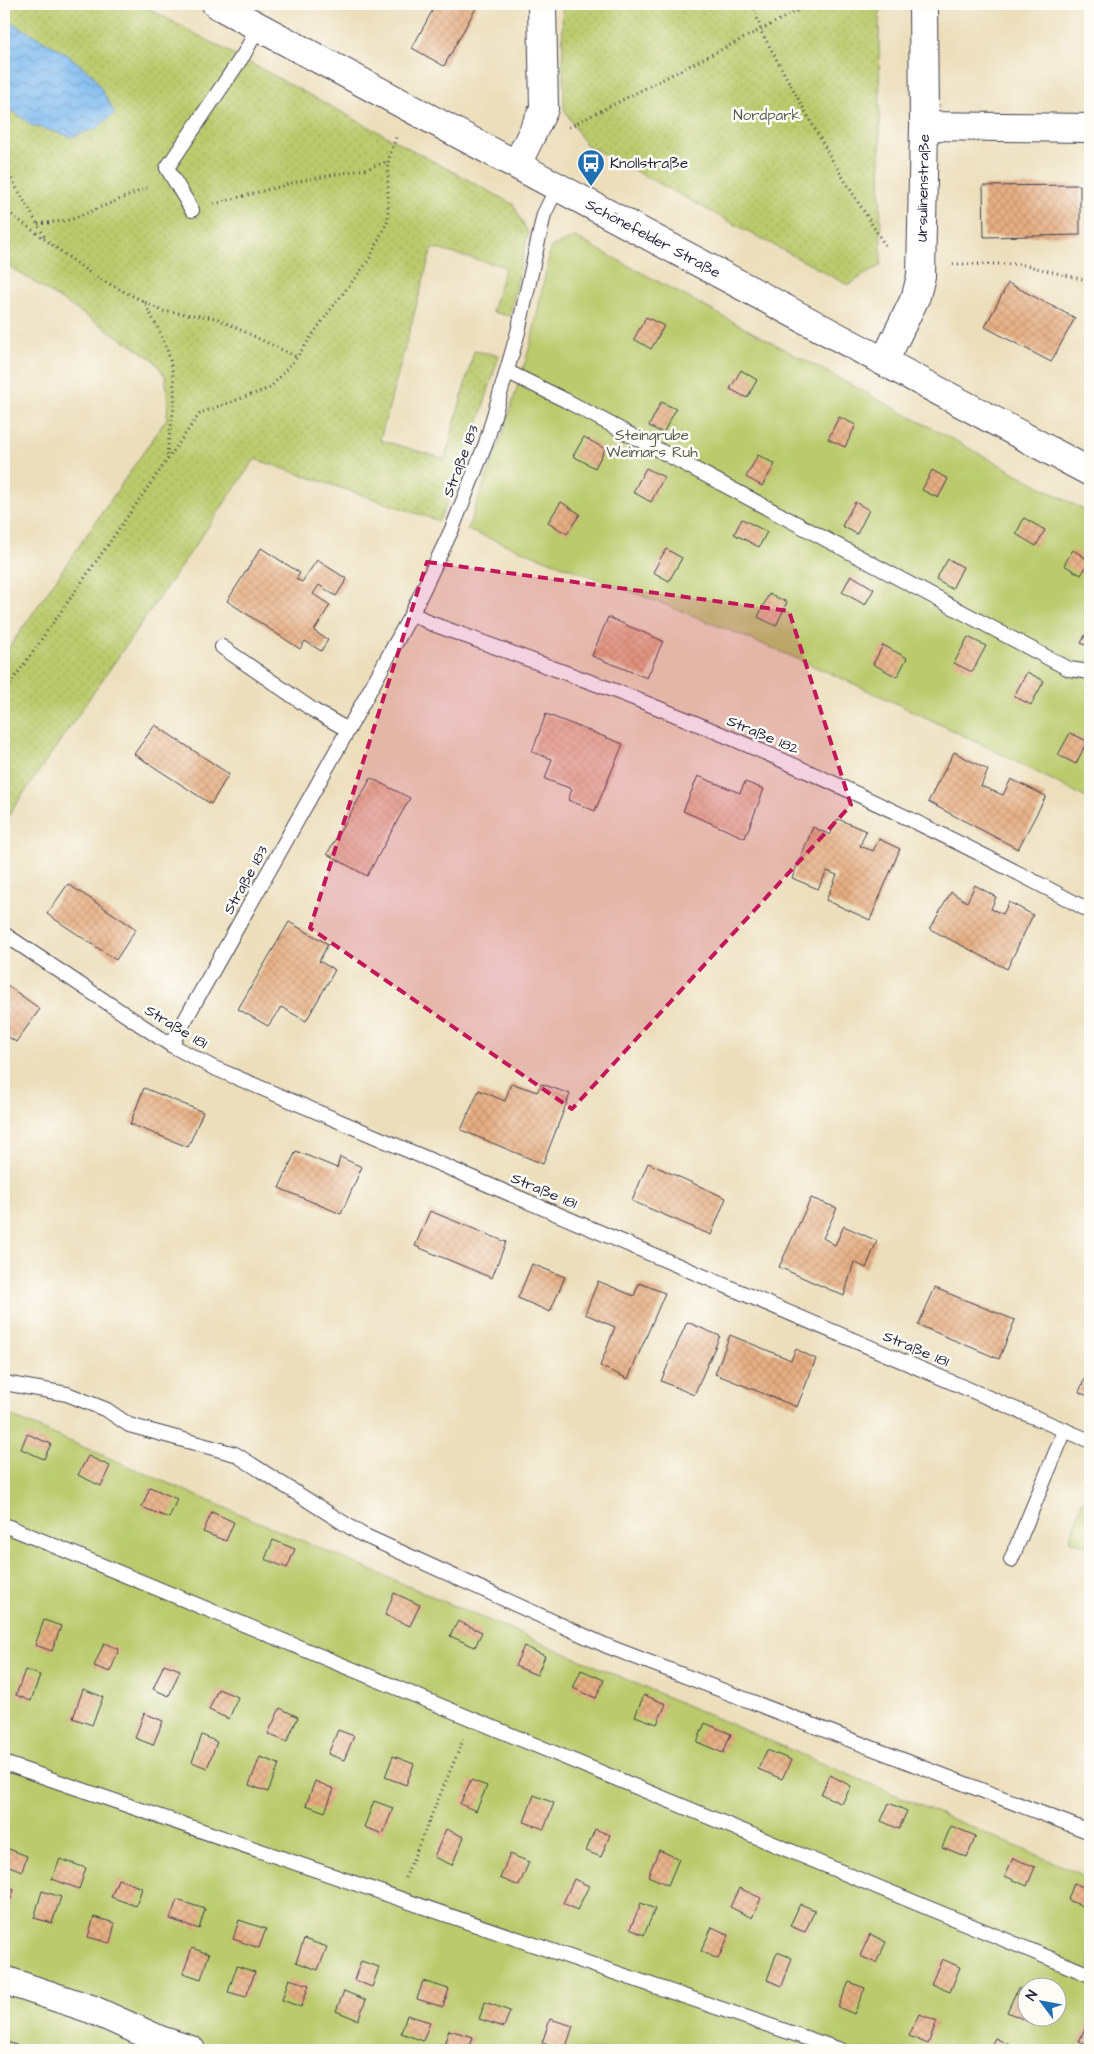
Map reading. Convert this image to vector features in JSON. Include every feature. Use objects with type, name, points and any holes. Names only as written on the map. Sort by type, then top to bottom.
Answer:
[{"type":"street","name":"Schönefelder Straße","points":[[216,4],[1090,472]]},
{"type":"street","points":[[516,164],[544,109],[542,4]]},
{"type":"street","name":"Ursulinenstraße","points":[[884,362],[916,296],[921,276],[924,126],[923,4]]},
{"type":"street","points":[[924,126],[1090,128]]},
{"type":"street","points":[[4,1980],[91,2009],[160,2040],[191,2050]]},
{"type":"lane","points":[[192,210],[167,168],[244,54],[259,26]]},
{"type":"lane","name":"Straße 183","points":[[171,1045],[412,613],[452,529],[486,443],[508,372],[544,214],[558,186]]},
{"type":"lane","points":[[508,372],[573,404],[1069,669],[1090,672]]},
{"type":"lane","name":"Straße 182","points":[[412,613],[430,623],[619,693],[760,751],[916,822],[1010,868],[1090,911]]},
{"type":"lane","points":[[222,646],[313,710],[348,730]]},
{"type":"lane","name":"Straße 181","points":[[4,934],[171,1045],[221,1070],[1090,1441]]},
{"type":"lane","points":[[4,1383],[68,1394],[107,1410],[129,1425],[235,1454],[361,1534],[607,1646],[1090,1832]]},
{"type":"lane","points":[[1011,1560],[1065,1430]]},
{"type":"lane","points":[[4,1525],[1090,1975]]},
{"type":"lane","points":[[4,1763],[396,1899],[841,2050]]},
{"type":"path","points":[[753,4],[761,30],[832,160],[886,247]]},
{"type":"path","points":[[564,134],[568,128],[811,4]]},
{"type":"path","points":[[4,693],[200,413],[270,388],[298,357],[328,312],[369,260],[388,220],[388,161],[396,135]]},
{"type":"path","points":[[192,210],[304,180],[366,169],[388,161]]},
{"type":"path","points":[[4,166],[47,240]]},
{"type":"path","points":[[38,224],[70,220],[147,188]]},
{"type":"path","points":[[4,209],[94,276],[162,311],[216,318],[298,357]]},
{"type":"path","points":[[954,264],[1020,264],[1090,281]]},
{"type":"path","points":[[142,300],[164,340],[175,388],[167,459]]},
{"type":"path","points":[[396,1899],[473,1719]]},
{"type":"highlighted area","points":[[427,562],[789,611],[851,805],[572,1109],[310,928]]},
{"type":"green space","points":[[4,4],[140,4],[513,204],[528,233],[510,316],[492,312],[505,267],[432,248],[380,440],[445,459],[474,351],[499,355],[469,454],[439,521],[255,459],[4,822],[4,655],[167,418],[168,397],[165,376],[153,359],[4,263]]},
{"type":"green space","name":"Nordpark","points":[[562,4],[879,4],[881,265],[848,285],[585,144],[564,109]]},
{"type":"green space","name":"Steingrube Weimars Ruh","points":[[575,237],[1090,513],[1090,800],[925,717],[781,652],[647,598],[467,530],[502,436],[531,343],[551,247]]},
{"type":"green space","points":[[4,1413],[1090,1878],[1090,2050],[4,2050]]},
{"type":"green space","points":[[1083,1500],[1090,1503],[1090,1547],[1069,1540]]},
{"type":"water","points":[[4,18],[65,53],[93,75],[115,113],[97,128],[73,137],[31,125],[4,104]]},
{"type":"building","points":[[436,4],[472,4],[477,6],[444,66],[412,48]]},
{"type":"building","points":[[1080,185],[1080,235],[984,237],[983,186]]},
{"type":"building","points":[[1008,283],[1075,318],[1051,362],[985,327]]},
{"type":"building","points":[[646,317],[664,326],[651,349],[634,339]]},
{"type":"building","points":[[741,370],[757,380],[747,398],[730,389]]},
{"type":"building","points":[[661,402],[676,409],[663,433],[649,426]]},
{"type":"building","points":[[839,417],[856,425],[845,447],[828,439]]},
{"type":"building","points":[[584,437],[605,449],[595,468],[573,456]]},
{"type":"building","points":[[758,455],[775,464],[762,486],[746,477]]},
{"type":"building","points":[[646,468],[664,477],[651,502],[633,492]]},
{"type":"building","points":[[932,470],[948,479],[938,498],[922,490]]},
{"type":"building","points":[[561,502],[580,514],[567,534],[548,522]]},
{"type":"building","points":[[855,502],[869,510],[857,534],[842,526]]},
{"type":"building","points":[[1024,518],[1045,530],[1036,546],[1016,534]]},
{"type":"building","points":[[742,519],[767,532],[759,547],[734,534]]},
{"type":"building","points":[[261,548],[300,573],[296,579],[302,582],[317,560],[347,579],[336,596],[319,585],[313,594],[330,605],[314,631],[328,640],[321,651],[305,641],[300,649],[227,601]]},
{"type":"building","points":[[666,549],[682,558],[669,581],[653,572]]},
{"type":"building","points":[[1073,550],[1090,561],[1081,575],[1064,565]]},
{"type":"building","points":[[948,559],[963,567],[952,589],[936,580]]},
{"type":"building","points":[[851,575],[874,589],[865,605],[842,592]]},
{"type":"building","points":[[769,594],[787,602],[776,626],[758,617]]},
{"type":"building","points":[[608,617],[663,641],[647,678],[592,656]]},
{"type":"building","points":[[1090,626],[1090,647],[1081,643]]},
{"type":"building","points":[[968,637],[986,646],[972,672],[954,663]]},
{"type":"building","points":[[883,645],[907,658],[897,677],[873,664]]},
{"type":"building","points":[[1027,672],[1044,681],[1031,705],[1014,696]]},
{"type":"building","points":[[546,714],[623,744],[595,811],[568,800],[572,789],[545,779],[552,759],[532,752]]},
{"type":"building","points":[[155,725],[229,774],[211,804],[134,754]]},
{"type":"building","points":[[1070,733],[1087,741],[1076,764],[1058,755]]},
{"type":"building","points":[[954,752],[988,770],[981,786],[1003,795],[1011,779],[1046,796],[1018,849],[928,802]]},
{"type":"building","points":[[698,776],[740,793],[745,782],[764,789],[745,838],[683,811]]},
{"type":"building","points":[[371,778],[410,798],[367,876],[327,854]]},
{"type":"building","points":[[838,819],[866,831],[860,846],[873,851],[879,839],[900,849],[870,920],[826,900],[837,875],[827,871],[818,889],[792,878],[813,827],[830,835]]},
{"type":"building","points":[[68,884],[136,929],[116,960],[47,914]]},
{"type":"building","points":[[975,885],[996,897],[991,909],[1003,914],[1009,902],[1033,915],[1007,969],[930,929],[951,892],[967,902]]},
{"type":"building","points":[[289,922],[328,944],[319,961],[335,970],[306,1021],[281,1007],[268,1026],[238,1009]]},
{"type":"building","points":[[4,983],[40,1009],[16,1042],[4,1034]]},
{"type":"building","points":[[511,1083],[537,1092],[542,1084],[570,1094],[543,1164],[461,1130],[479,1090],[505,1101]]},
{"type":"building","points":[[144,1088],[203,1112],[188,1147],[130,1124]]},
{"type":"building","points":[[296,1151],[337,1168],[340,1157],[362,1167],[341,1214],[279,1188]]},
{"type":"building","points":[[648,1163],[726,1198],[711,1235],[632,1201]]},
{"type":"building","points":[[811,1198],[837,1208],[823,1238],[835,1245],[844,1226],[877,1241],[866,1268],[854,1262],[844,1296],[779,1267]]},
{"type":"building","points":[[430,1211],[506,1242],[492,1278],[415,1246]]},
{"type":"building","points":[[532,1264],[565,1277],[550,1312],[518,1298]]},
{"type":"building","points":[[598,1281],[634,1296],[639,1283],[665,1293],[628,1379],[600,1366],[615,1327],[585,1314]]},
{"type":"building","points":[[935,1288],[1015,1320],[999,1359],[918,1325]]},
{"type":"building","points":[[687,1322],[720,1336],[694,1395],[661,1381]]},
{"type":"building","points":[[730,1335],[791,1360],[796,1349],[816,1359],[797,1407],[715,1374]]},
{"type":"building","points":[[1090,1367],[1090,1397],[1079,1392]]},
{"type":"building","points":[[27,1434],[51,1444],[44,1459],[21,1449]]},
{"type":"building","points":[[88,1456],[110,1466],[101,1486],[78,1475]]},
{"type":"building","points":[[150,1487],[177,1499],[169,1518],[142,1507]]},
{"type":"building","points":[[212,1512],[234,1522],[226,1541],[203,1532]]},
{"type":"building","points":[[273,1540],[295,1549],[287,1568],[265,1559]]},
{"type":"building","points":[[394,1593],[420,1605],[410,1626],[385,1615]]},
{"type":"building","points":[[44,1620],[61,1626],[52,1651],[35,1645]]},
{"type":"building","points":[[458,1621],[482,1632],[475,1647],[450,1636]]},
{"type":"building","points":[[104,1643],[119,1649],[110,1672],[94,1666]]},
{"type":"building","points":[[524,1646],[545,1656],[537,1675],[515,1666]]},
{"type":"building","points":[[164,1664],[180,1670],[169,1696],[153,1689]]},
{"type":"building","points":[[25,1670],[40,1675],[31,1701],[16,1695]]},
{"type":"building","points":[[581,1670],[604,1680],[596,1698],[573,1688]]},
{"type":"building","points":[[83,1689],[103,1697],[92,1725],[73,1718]]},
{"type":"building","points":[[218,1689],[238,1697],[229,1719],[209,1710]]},
{"type":"building","points":[[644,1695],[666,1704],[657,1724],[635,1716]]},
{"type":"building","points":[[280,1708],[298,1717],[287,1742],[268,1734]]},
{"type":"building","points":[[144,1713],[163,1721],[153,1745],[135,1738]]},
{"type":"building","points":[[705,1723],[731,1734],[723,1753],[697,1742]]},
{"type":"building","points":[[338,1730],[354,1736],[344,1760],[328,1754]]},
{"type":"building","points":[[202,1735],[217,1742],[207,1768],[192,1762]]},
{"type":"building","points":[[767,1750],[791,1760],[782,1779],[758,1769]]},
{"type":"building","points":[[393,1756],[414,1764],[406,1785],[385,1777]]},
{"type":"building","points":[[260,1757],[279,1764],[268,1792],[249,1785]]},
{"type":"building","points":[[830,1775],[851,1786],[842,1804],[821,1794]]},
{"type":"building","points":[[471,1780],[487,1786],[476,1811],[460,1804]]},
{"type":"building","points":[[315,1781],[334,1789],[325,1812],[306,1805]]},
{"type":"building","points":[[534,1795],[554,1803],[544,1829],[524,1822]]},
{"type":"building","points":[[374,1801],[393,1808],[383,1834],[364,1827]]},
{"type":"building","points":[[889,1803],[907,1811],[899,1829],[881,1821]]},
{"type":"building","points":[[951,1826],[976,1836],[967,1857],[942,1847]]},
{"type":"building","points":[[446,1829],[464,1837],[452,1865],[434,1857]]},
{"type":"building","points":[[595,1829],[610,1835],[601,1857],[586,1851]]},
{"type":"building","points":[[4,1847],[27,1856],[22,1871],[4,1864]]},
{"type":"building","points":[[659,1850],[679,1859],[668,1885],[648,1876]]},
{"type":"building","points":[[510,1854],[529,1862],[519,1886],[500,1878]]},
{"type":"building","points":[[1013,1858],[1035,1867],[1027,1886],[1005,1876]]},
{"type":"building","points":[[60,1859],[86,1868],[79,1889],[52,1879]]},
{"type":"building","points":[[118,1879],[142,1888],[136,1906],[111,1897]]},
{"type":"building","points":[[574,1879],[589,1886],[577,1910],[563,1903]]},
{"type":"building","points":[[1074,1883],[1090,1890],[1089,1909],[1068,1900]]},
{"type":"building","points":[[4,1887],[14,1890],[8,1907],[4,1906]]},
{"type":"building","points":[[739,1888],[761,1898],[752,1918],[730,1907]]},
{"type":"building","points":[[42,1891],[61,1897],[52,1923],[34,1918]]},
{"type":"building","points":[[177,1900],[205,1909],[199,1929],[170,1919]]},
{"type":"building","points":[[641,1903],[655,1909],[644,1935],[630,1929]]},
{"type":"building","points":[[800,1904],[815,1910],[805,1932],[790,1926]]},
{"type":"building","points":[[94,1917],[115,1923],[110,1943],[88,1937]]},
{"type":"building","points":[[239,1920],[266,1929],[259,1948],[233,1939]]},
{"type":"building","points":[[712,1927],[729,1935],[718,1959],[701,1951]]},
{"type":"building","points":[[870,1934],[886,1942],[876,1963],[860,1956]]},
{"type":"building","points":[[304,1939],[327,1947],[318,1970],[296,1962]]},
{"type":"building","points":[[192,1948],[209,1954],[201,1979],[183,1973]]},
{"type":"building","points":[[777,1952],[792,1958],[782,1986],[767,1980]]},
{"type":"building","points":[[942,1959],[960,1967],[950,1992],[931,1984]]},
{"type":"building","points":[[361,1961],[379,1967],[372,1987],[354,1980]]},
{"type":"building","points":[[237,1966],[255,1972],[246,1997],[228,1992]]},
{"type":"building","points":[[289,1979],[309,1985],[301,2007],[282,2000]]},
{"type":"building","points":[[423,1981],[449,1989],[443,2007],[417,1999]]},
{"type":"building","points":[[849,1982],[865,1988],[854,2014],[838,2007]]},
{"type":"building","points":[[344,1991],[366,2000],[358,2020],[336,2011]]},
{"type":"building","points":[[1016,1992],[1016,2016],[1007,2012]]},
{"type":"building","points":[[485,2002],[510,2011],[504,2027],[479,2019]]},
{"type":"building","points":[[919,2014],[937,2022],[928,2044],[909,2036]]},
{"type":"building","points":[[407,2015],[430,2022],[423,2041],[401,2033]]},
{"type":"building","points":[[1090,2016],[1090,2046],[1079,2042]]},
{"type":"building","points":[[550,2019],[573,2026],[565,2050],[542,2043]]},
{"type":"building","points":[[449,2030],[473,2037],[469,2050],[443,2048]]},
{"type":"building","points":[[995,2038],[1010,2045],[1008,2050],[989,2050]]},
{"type":"building","points":[[7,2042],[25,2048],[24,2050],[4,2050]]},
{"type":"place","name":"Knollstraße","points":[[591,187]]}]
